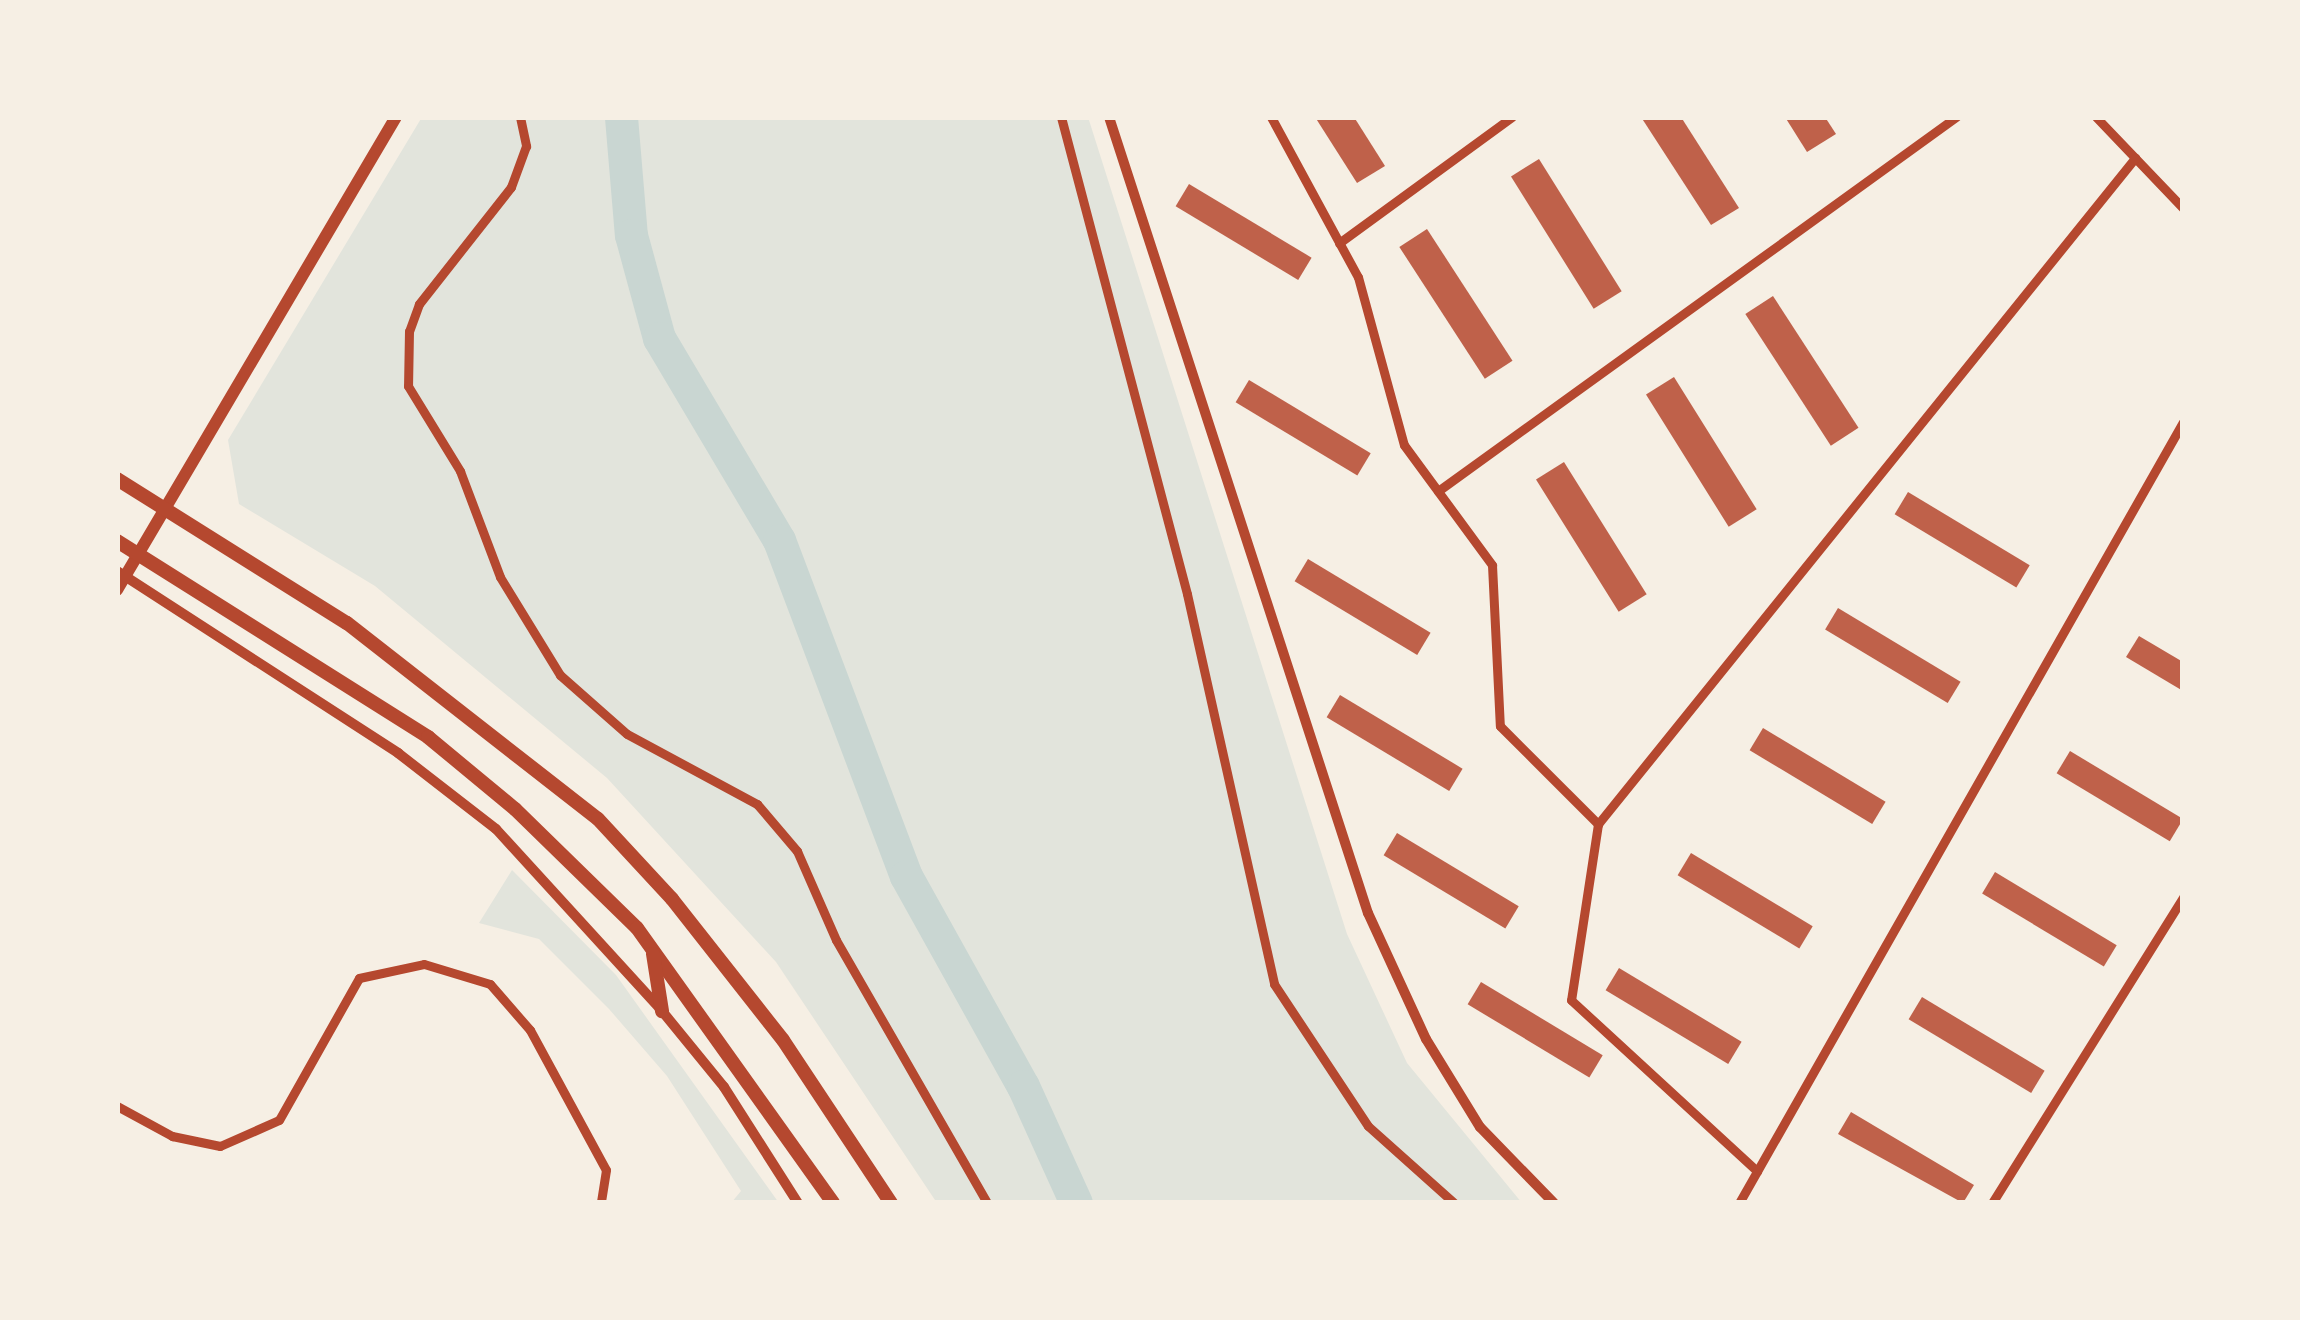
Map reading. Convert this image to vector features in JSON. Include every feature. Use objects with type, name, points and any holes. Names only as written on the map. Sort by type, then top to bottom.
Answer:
[{"type":"main road","points":[[117,590],[121,573],[138,554],[396,117]]},
{"type":"main road","points":[[117,479],[347,623],[598,819],[672,898],[783,1040],[891,1203]]},
{"type":"main road","points":[[117,541],[428,737],[515,809],[652,949],[833,1203]]},
{"type":"main road","points":[[652,949],[662,1011]]},
{"type":"street","points":[[520,117],[526,146],[511,188],[419,304],[409,331],[408,386],[460,471],[500,577],[560,675],[627,734],[757,804],[797,851],[836,940],[987,1203]]},
{"type":"street","points":[[1061,117],[1187,594],[1274,984],[1369,1126],[1454,1203]]},
{"type":"street","points":[[1109,117],[1369,913],[1426,1039],[1480,1126],[1554,1203]]},
{"type":"street","points":[[1271,117],[1358,277],[1404,445],[1492,565],[1500,726],[1598,824]]},
{"type":"street","points":[[1340,243],[1512,117]]},
{"type":"street","points":[[1438,491],[1956,117]]},
{"type":"street","points":[[2096,117],[2183,208]]},
{"type":"street","points":[[1757,1171],[1570,1000],[1598,824],[2135,158]]},
{"type":"street","points":[[1738,1203],[2183,422]]},
{"type":"street","points":[[121,573],[379,740],[496,830],[662,1011],[724,1087],[798,1203]]},
{"type":"street","points":[[1992,1203],[2183,897]]},
{"type":"street","points":[[117,1106],[172,1136],[220,1146],[279,1120],[359,978],[424,964],[490,984],[530,1030],[606,1170],[601,1203]]},
{"type":"shaded area","points":[[422,117],[1088,117],[1347,934],[1407,1063],[1522,1203],[937,1203],[776,962],[607,778],[375,586],[239,504],[228,440]]},
{"type":"shaded area","points":[[512,870],[616,975],[779,1203],[731,1203],[741,1191],[667,1076],[609,1009],[539,939],[479,923]]},
{"type":"building","points":[[1315,117],[1354,117],[1385,166],[1357,183]]},
{"type":"building","points":[[1641,117],[1681,117],[1739,208],[1711,225]]},
{"type":"building","points":[[1785,117],[1825,117],[1836,134],[1807,152]]},
{"type":"building","points":[[1539,159],[1622,291],[1594,309],[1511,176]]},
{"type":"building","points":[[1189,184],[1312,258],[1298,280],[1176,206]]},
{"type":"building","points":[[1427,229],[1513,361],[1485,379],[1399,247]]},
{"type":"building","points":[[1773,296],[1859,428],[1831,446],[1745,314]]},
{"type":"building","points":[[1674,377],[1757,509],[1729,527],[1646,394]]},
{"type":"building","points":[[1249,380],[1371,453],[1357,475],[1236,402]]},
{"type":"building","points":[[1564,462],[1647,594],[1619,612],[1536,479]]},
{"type":"building","points":[[1908,492],[2030,565],[2016,587],[1895,514]]},
{"type":"building","points":[[1308,559],[1431,633],[1417,655],[1295,581]]},
{"type":"building","points":[[1838,608],[1961,682],[1948,703],[1825,629]]},
{"type":"building","points":[[2139,636],[2183,662],[2183,691],[2126,657]]},
{"type":"building","points":[[1340,695],[1463,769],[1449,791],[1327,717]]},
{"type":"building","points":[[1763,728],[1886,802],[1872,824],[1750,750]]},
{"type":"building","points":[[2070,751],[2183,819],[2170,841],[2057,773]]},
{"type":"building","points":[[1397,833],[1519,906],[1505,928],[1384,855]]},
{"type":"building","points":[[1691,853],[1813,926],[1799,948],[1678,875]]},
{"type":"building","points":[[1995,872],[2117,945],[2104,967],[1982,893]]},
{"type":"building","points":[[1619,968],[1742,1042],[1728,1064],[1606,990]]},
{"type":"building","points":[[1481,982],[1603,1055],[1589,1077],[1468,1004]]},
{"type":"building","points":[[1922,997],[2045,1071],[2031,1093],[1909,1019]]},
{"type":"building","points":[[1851,1112],[1974,1185],[1963,1203],[1838,1134]]},
{"type":"waterway","points":[[621,117],[631,235],[659,338],[779,540],[906,876],[1023,1086],[1076,1203]]}]
